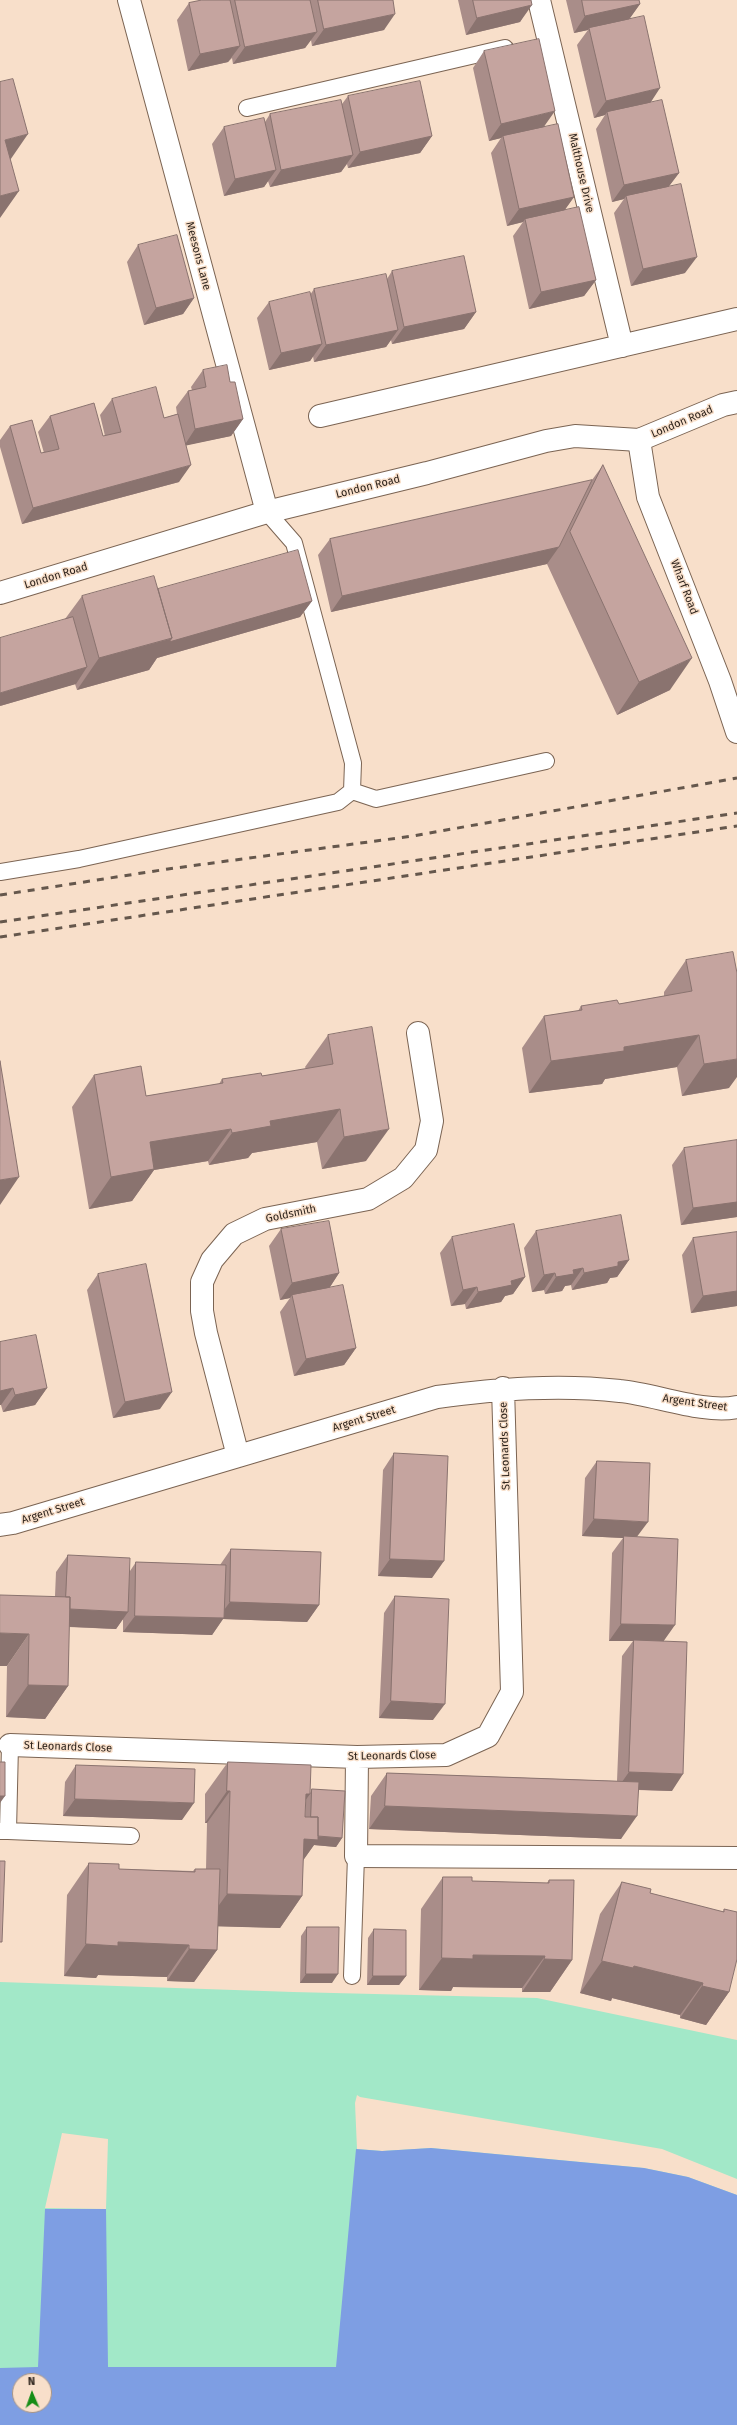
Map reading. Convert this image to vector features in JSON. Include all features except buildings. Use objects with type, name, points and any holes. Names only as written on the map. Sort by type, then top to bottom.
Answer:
[{"type":"street","name":"Meesons Lane","points":[[129,0],[267,512]]},
{"type":"street","name":"Malthouse Drive","points":[[539,0],[533,42],[622,346]]},
{"type":"street","points":[[320,416],[737,319]]},
{"type":"street","name":"London Road","points":[[0,593],[267,512],[427,473],[546,441],[575,436],[639,440],[723,405],[737,402]]},
{"type":"street","name":"Wharf Road","points":[[639,440],[648,497],[720,681],[737,732]]},
{"type":"street","name":"Goldsmith","points":[[238,1456],[206,1333],[202,1311],[202,1282],[212,1260],[234,1234],[265,1219],[368,1199],[403,1178],[426,1150],[432,1121],[418,1033]]},
{"type":"street","name":"Argent Street","points":[[0,1525],[13,1523],[437,1397],[503,1388],[554,1386],[620,1391],[693,1405],[730,1409],[737,1407]]},
{"type":"street","name":"St Leonards Close","points":[[10,1745],[357,1757],[446,1755],[488,1736],[512,1692],[503,1388]]},
{"type":"street","points":[[357,1757],[356,1856],[737,1858]]},
{"type":"lane","points":[[247,108],[533,42]]},
{"type":"lane","points":[[0,872],[79,859],[338,802],[352,791],[353,763],[294,543],[267,512]]},
{"type":"lane","points":[[352,791],[376,799],[546,761]]},
{"type":"lane","points":[[10,1745],[4,1831],[131,1836]]},
{"type":"lane","points":[[352,1976],[356,1856]]},
{"type":"green space","points":[[0,1982],[293,1992],[537,1998],[737,2040],[737,2179],[662,2149],[360,2097],[357,2095],[355,2103],[357,2149],[382,2151],[431,2148],[644,2168],[688,2177],[737,2195],[737,2425],[0,2425]],"holes":[[[62,2133],[108,2139],[106,2209],[45,2208]]]},
{"type":"water","points":[[431,2148],[644,2168],[688,2177],[737,2195],[737,2425],[0,2425],[0,2368],[38,2367],[45,2209],[106,2209],[108,2367],[336,2367],[356,2149],[382,2151]]},
{"type":"railway","points":[[0,895],[168,869],[413,836],[737,778]]},
{"type":"railway","points":[[0,922],[737,813]]},
{"type":"railway","points":[[0,937],[737,826]]}]
